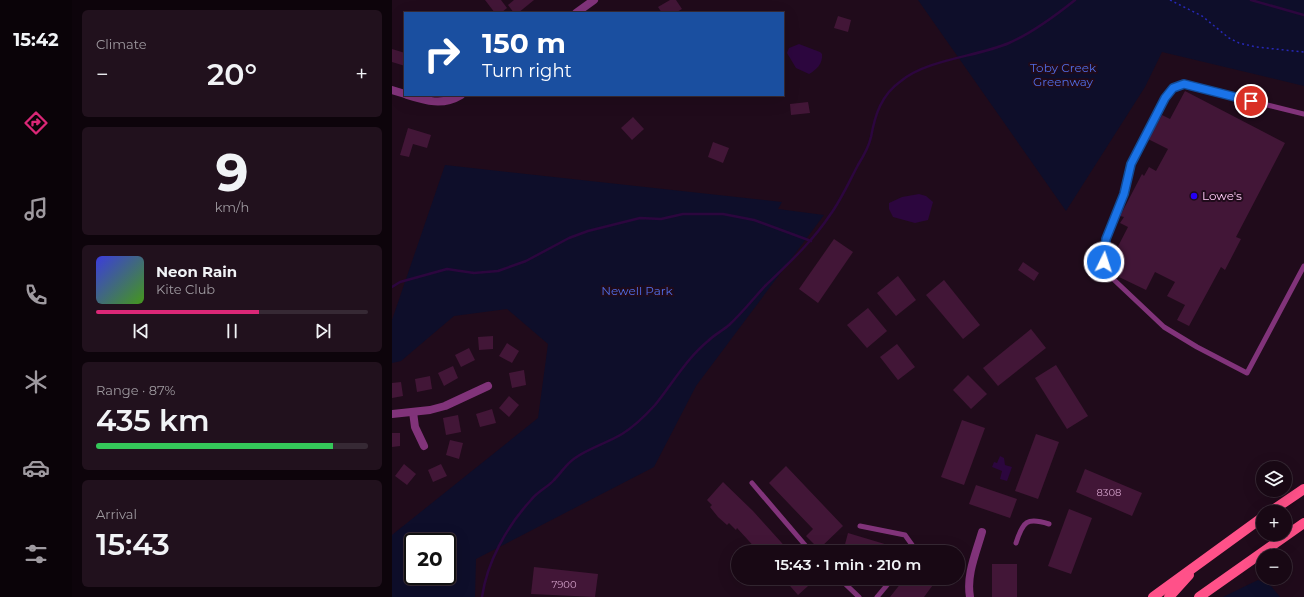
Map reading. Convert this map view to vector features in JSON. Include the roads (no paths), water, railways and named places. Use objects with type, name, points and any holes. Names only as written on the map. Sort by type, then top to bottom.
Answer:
[{"type":"main road","points":[[1280,505],[1304,489]]},
{"type":"main road","points":[[1153,597],[1256,522]]},
{"type":"main road","points":[[1198,597],[1302,523]]},
{"type":"main road","points":[[1169,597],[1206,558]]},
{"type":"street","points":[[577,12],[594,0]]},
{"type":"street","points":[[392,90],[404,94]]},
{"type":"street","points":[[411,96],[441,102],[450,101],[459,96]]},
{"type":"street","points":[[392,414],[430,410],[445,406],[488,386]]},
{"type":"street","points":[[413,412],[415,427],[424,446]]},
{"type":"street","points":[[970,597],[969,581],[972,563],[982,532]]},
{"type":"lane","points":[[1304,114],[1190,86],[1180,85],[1173,88],[1165,98],[1131,164],[1124,194],[1106,239],[1104,256],[1105,270],[1160,324],[1197,347],[1247,373],[1304,266]]},
{"type":"lane","points":[[752,482],[805,545]]},
{"type":"lane","points":[[1016,543],[1023,525],[1030,520],[1050,524]]},
{"type":"lane","points":[[860,526],[905,535],[912,545]]},
{"type":"lane","points":[[846,585],[859,597]]},
{"type":"lane","points":[[877,597],[887,585]]},
{"type":"waterway","points":[[482,597],[488,571],[499,545],[514,521],[533,497],[552,483],[572,460],[586,451],[622,434],[640,421],[655,405],[693,355],[734,320],[823,225],[838,203],[864,155],[870,140],[877,113],[888,93],[901,81],[925,68],[938,63],[996,48],[1018,39],[1043,24],[1075,0]]},
{"type":"waterway","points":[[1251,0],[1304,15]]},
{"type":"waterway","points":[[392,287],[400,282],[447,269],[474,273],[498,271],[526,261],[569,238],[588,231],[640,218],[661,219],[683,214],[723,214],[754,220],[811,241]]},
{"type":"place","name":"Lowe's","points":[[1194,196]]},
{"type":"park label","name":"Toby Creek Greenway","points":[[1063,75]]},
{"type":"park label","name":"Newell Park","points":[[637,291]]}]
